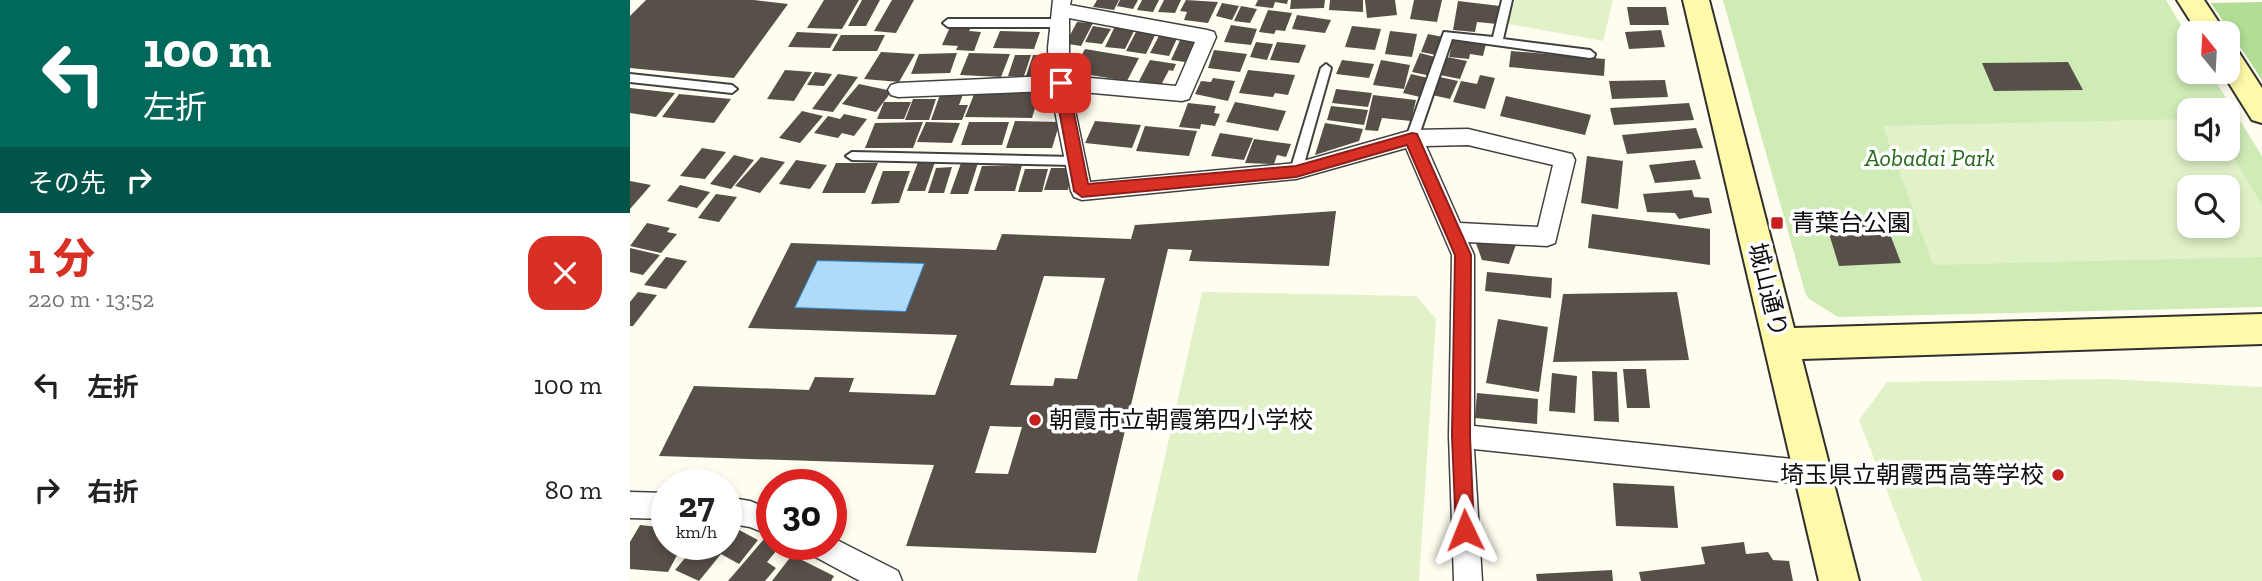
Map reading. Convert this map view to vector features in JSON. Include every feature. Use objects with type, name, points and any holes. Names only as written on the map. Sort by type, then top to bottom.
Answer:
[{"type":"street","name":"城山通り","points":[[1696,0],[1839,581]]},
{"type":"street","points":[[2190,0],[2204,21]]},
{"type":"street","points":[[898,90],[1061,83],[1182,94],[1206,37],[1060,11],[1061,83],[1074,161],[1082,191],[1296,172],[1412,138],[1468,137],[1565,160],[1547,236],[1451,232]]},
{"type":"street","points":[[2240,77],[2262,112]]},
{"type":"street","points":[[1412,138],[1463,255],[1461,436],[1468,581]]},
{"type":"street","points":[[1781,344],[2262,329]]},
{"type":"street","points":[[1461,436],[1812,473]]},
{"type":"street","points":[[630,505],[651,506]]},
{"type":"street","points":[[847,560],[888,581]]},
{"type":"lane","points":[[1497,41],[1507,0]]},
{"type":"lane","points":[[948,23],[1060,11]]},
{"type":"lane","points":[[1412,138],[1448,35],[1590,54]]},
{"type":"lane","points":[[1296,172],[1326,68]]},
{"type":"lane","points":[[630,78],[732,89]]},
{"type":"lane","points":[[852,156],[1074,161]]},
{"type":"green space","points":[[1515,0],[1613,0],[1603,41],[1508,24]]},
{"type":"green space","name":"Aobadai Park","points":[[1723,0],[2166,0],[2179,21],[2177,84],[2217,84],[2226,98],[2177,98],[2177,161],[2240,161],[2240,120],[2262,156],[2262,307],[1838,317],[1808,298]]},
{"type":"green space","points":[[2262,2],[2262,80],[2240,47],[2240,21],[2223,21],[2211,3]]},
{"type":"green space","points":[[2177,119],[2177,161],[2236,161],[2262,205],[2262,257],[1933,265],[1883,126]]},
{"type":"green space","points":[[1202,292],[1416,296],[1436,319],[1419,581],[1137,581]]},
{"type":"green space","name":"埼玉県立朝霞西高等学校","points":[[2107,379],[2262,387],[2262,581],[1922,581],[1859,420],[1887,382]]},
{"type":"water","points":[[817,260],[925,263],[906,312],[794,308]]},
{"type":"building","points":[[646,0],[754,0],[788,4],[734,78],[630,68],[630,16]]},
{"type":"building","points":[[824,0],[859,0],[842,29],[807,28]]},
{"type":"building","points":[[862,0],[880,0],[866,26],[848,26]]},
{"type":"building","points":[[892,0],[914,0],[896,33],[874,31]]},
{"type":"building","points":[[1097,0],[1119,0],[1114,10],[1093,7]]},
{"type":"building","points":[[1120,0],[1138,0],[1133,9],[1117,6]]},
{"type":"building","points":[[1142,0],[1159,0],[1153,12],[1137,10]]},
{"type":"building","points":[[1164,0],[1181,0],[1175,13],[1158,12]]},
{"type":"building","points":[[1186,0],[1218,2],[1208,23],[1184,20],[1187,12],[1180,11]]},
{"type":"building","points":[[1258,0],[1288,0],[1287,4],[1275,2],[1273,8],[1255,6]]},
{"type":"building","points":[[1291,0],[1325,0],[1324,8],[1290,9]]},
{"type":"building","points":[[1330,0],[1363,0],[1363,12],[1329,10]]},
{"type":"building","points":[[1365,0],[1395,0],[1397,15],[1367,18]]},
{"type":"building","points":[[1414,0],[1442,0],[1437,22],[1410,19]]},
{"type":"building","points":[[1458,1],[1500,6],[1497,24],[1477,22],[1475,32],[1453,30]]},
{"type":"building","points":[[1222,3],[1239,6],[1232,20],[1216,16]]},
{"type":"building","points":[[1241,6],[1257,9],[1250,23],[1234,21]]},
{"type":"building","points":[[1627,7],[1666,7],[1669,25],[1630,25]]},
{"type":"building","points":[[1268,10],[1292,13],[1285,31],[1276,30],[1274,34],[1259,32]]},
{"type":"building","points":[[1297,15],[1331,20],[1325,33],[1292,29]]},
{"type":"building","points":[[1077,22],[1093,23],[1081,46],[1068,44]]},
{"type":"building","points":[[1116,24],[1136,27],[1125,49],[1105,47]]},
{"type":"building","points":[[1231,25],[1257,29],[1251,45],[1224,42]]},
{"type":"building","points":[[1093,26],[1111,29],[1102,44],[1085,42]]},
{"type":"building","points":[[1352,26],[1381,29],[1375,50],[1345,47]]},
{"type":"building","points":[[950,27],[971,28],[969,31],[981,32],[974,51],[956,50],[958,46],[942,45]]},
{"type":"building","points":[[1137,30],[1156,33],[1146,54],[1126,51]]},
{"type":"building","points":[[1661,30],[1665,47],[1629,49],[1625,32]]},
{"type":"building","points":[[1000,31],[1040,32],[1034,49],[993,48]]},
{"type":"building","points":[[1390,31],[1417,34],[1412,57],[1385,54]]},
{"type":"building","points":[[797,32],[838,34],[830,48],[788,47]]},
{"type":"building","points":[[1161,32],[1179,34],[1169,56],[1150,53]]},
{"type":"building","points":[[1428,34],[1443,37],[1436,55],[1421,52]]},
{"type":"building","points":[[841,35],[885,35],[877,51],[832,51]]},
{"type":"building","points":[[1182,36],[1196,38],[1185,62],[1171,60]]},
{"type":"building","points":[[1453,39],[1486,44],[1483,56],[1470,54],[1469,59],[1449,57]]},
{"type":"building","points":[[1256,42],[1273,44],[1267,60],[1250,57]]},
{"type":"building","points":[[1277,42],[1306,45],[1299,63],[1270,60]]},
{"type":"building","points":[[1085,49],[1139,58],[1127,81],[1072,72]]},
{"type":"building","points":[[1214,50],[1247,54],[1240,72],[1208,68]]},
{"type":"building","points":[[1511,51],[1605,59],[1604,76],[1509,67]]},
{"type":"building","points":[[881,52],[915,54],[899,82],[864,79]]},
{"type":"building","points":[[957,53],[950,73],[911,74],[919,54]]},
{"type":"building","points":[[969,53],[1010,54],[1001,77],[960,75]]},
{"type":"building","points":[[1420,53],[1439,58],[1431,76],[1412,72]]},
{"type":"building","points":[[1015,55],[1031,55],[1024,76],[1008,76]]},
{"type":"building","points":[[1033,55],[1051,55],[1044,76],[1026,76]]},
{"type":"building","points":[[1447,57],[1467,61],[1460,79],[1440,75]]},
{"type":"building","points":[[1150,60],[1176,64],[1173,71],[1169,70],[1161,85],[1139,81]]},
{"type":"building","points":[[1342,60],[1374,64],[1369,78],[1336,74]]},
{"type":"building","points":[[1381,60],[1410,65],[1404,89],[1373,85]]},
{"type":"building","points":[[2068,62],[2083,90],[1994,91],[1982,63]]},
{"type":"building","points":[[785,70],[812,72],[794,101],[767,99]]},
{"type":"building","points":[[1248,70],[1295,75],[1288,95],[1275,93],[1273,97],[1239,93]]},
{"type":"building","points":[[815,72],[832,74],[824,86],[807,85]]},
{"type":"building","points":[[838,74],[858,77],[833,112],[812,109]]},
{"type":"building","points":[[1411,74],[1428,78],[1420,97],[1403,93]]},
{"type":"building","points":[[1480,75],[1495,78],[1485,109],[1453,102],[1461,81],[1477,84]]},
{"type":"building","points":[[1440,77],[1458,81],[1450,99],[1432,95]]},
{"type":"building","points":[[1213,78],[1235,81],[1228,101],[1195,94],[1201,81],[1211,82]]},
{"type":"building","points":[[1665,80],[1668,97],[1612,99],[1609,81]]},
{"type":"building","points":[[859,84],[892,91],[876,112],[842,104]]},
{"type":"building","points":[[630,88],[675,93],[656,117],[630,113]]},
{"type":"building","points":[[1336,89],[1372,93],[1368,107],[1332,103]]},
{"type":"building","points":[[941,92],[964,92],[959,105],[968,105],[962,120],[931,120]]},
{"type":"building","points":[[975,92],[1040,92],[1032,118],[965,117]]},
{"type":"building","points":[[679,94],[731,99],[714,123],[662,117]]},
{"type":"building","points":[[1373,95],[1416,100],[1411,121],[1382,118],[1378,131],[1365,130]]},
{"type":"building","points":[[1506,96],[1591,115],[1585,135],[1500,116]]},
{"type":"building","points":[[913,99],[936,99],[929,120],[905,120]]},
{"type":"building","points":[[884,102],[911,102],[904,119],[877,119]]},
{"type":"building","points":[[1235,102],[1286,111],[1278,131],[1226,122]]},
{"type":"building","points":[[1188,103],[1216,106],[1214,113],[1220,114],[1215,126],[1201,124],[1200,129],[1179,127]]},
{"type":"building","points":[[1689,103],[1694,120],[1614,125],[1610,108]]},
{"type":"building","points":[[1331,106],[1368,110],[1364,125],[1327,120]]},
{"type":"building","points":[[802,111],[823,116],[800,143],[779,138]]},
{"type":"building","points":[[844,114],[867,119],[854,136],[842,133],[838,138],[814,133],[828,116],[840,119]]},
{"type":"building","points":[[1015,121],[1060,122],[1052,148],[1006,148]]},
{"type":"building","points":[[1095,121],[1141,125],[1132,148],[1085,143]]},
{"type":"building","points":[[923,122],[913,148],[865,148],[875,123]]},
{"type":"building","points":[[926,122],[960,123],[952,143],[917,142]]},
{"type":"building","points":[[969,122],[1009,122],[1002,145],[961,145]]},
{"type":"building","points":[[1325,123],[1363,129],[1359,141],[1315,155]]},
{"type":"building","points":[[1145,126],[1197,131],[1189,156],[1136,151]]},
{"type":"building","points":[[1696,128],[1703,148],[1627,154],[1622,135]]},
{"type":"building","points":[[1220,133],[1253,138],[1244,160],[1211,156]]},
{"type":"building","points":[[1254,139],[1291,144],[1286,157],[1277,155],[1274,164],[1245,163]]},
{"type":"building","points":[[702,148],[726,152],[705,179],[680,176]]},
{"type":"building","points":[[734,155],[754,160],[731,189],[710,184]]},
{"type":"building","points":[[1587,156],[1623,161],[1618,209],[1581,203]]},
{"type":"building","points":[[761,157],[785,162],[760,193],[735,186]]},
{"type":"building","points":[[796,160],[827,165],[810,189],[779,184]]},
{"type":"building","points":[[1695,160],[1701,179],[1655,183],[1649,165]]},
{"type":"building","points":[[918,162],[935,162],[925,191],[907,191]]},
{"type":"building","points":[[836,163],[878,163],[865,193],[822,193]]},
{"type":"building","points":[[961,163],[978,163],[968,194],[950,194]]},
{"type":"building","points":[[1022,165],[1015,191],[974,191],[982,166]]},
{"type":"building","points":[[952,167],[944,193],[928,193],[936,168]]},
{"type":"building","points":[[1051,168],[1069,168],[1067,177],[1071,177],[1068,190],[1044,190]]},
{"type":"building","points":[[1025,169],[1048,169],[1042,192],[1018,192]]},
{"type":"building","points":[[883,171],[910,171],[899,203],[871,204]]},
{"type":"building","points":[[630,181],[651,185],[630,209]]},
{"type":"building","points":[[680,185],[710,192],[697,208],[667,201]]},
{"type":"building","points":[[1692,190],[1694,197],[1709,198],[1712,213],[1679,219],[1675,213],[1647,212],[1643,194]]},
{"type":"building","points":[[716,194],[737,197],[719,222],[698,218]]},
{"type":"building","points":[[1336,211],[1329,266],[1189,261],[1192,250],[1168,249],[1096,553],[906,546],[934,465],[659,456],[694,386],[809,390],[815,377],[854,378],[849,392],[935,395],[957,335],[748,328],[791,243],[996,250],[1002,234],[1131,239],[1135,225]],"holes":[[[817,260],[925,263],[906,312],[794,308]],[[1044,276],[1105,278],[1077,379],[1055,378],[1053,386],[1010,385]],[[990,426],[1022,427],[1008,474],[975,473]]]},
{"type":"building","points":[[1592,214],[1710,229],[1710,265],[1588,248]]},
{"type":"building","points":[[1885,221],[1901,263],[1839,266],[1826,224]]},
{"type":"building","points":[[647,223],[670,228],[667,232],[677,234],[661,253],[630,246]]},
{"type":"building","points":[[1474,238],[1518,239],[1509,264],[1482,260]]},
{"type":"building","points":[[630,248],[660,255],[643,275],[630,272]]},
{"type":"building","points":[[666,257],[687,261],[666,289],[644,285]]},
{"type":"building","points":[[1487,272],[1552,278],[1551,298],[1485,291]]},
{"type":"building","points":[[638,292],[657,295],[633,326],[630,326],[630,302]]},
{"type":"building","points":[[1677,292],[1689,360],[1553,362],[1563,294]]},
{"type":"building","points":[[1498,319],[1548,327],[1539,392],[1486,383]]},
{"type":"building","points":[[1623,369],[1646,369],[1650,408],[1627,408]]},
{"type":"building","points":[[1592,371],[1617,372],[1619,422],[1594,421]]},
{"type":"building","points":[[1552,373],[1577,376],[1575,413],[1549,411]]},
{"type":"building","points":[[1477,393],[1538,399],[1537,424],[1475,418]]},
{"type":"building","points":[[1613,483],[1674,486],[1678,528],[1616,526]]},
{"type":"building","points":[[640,525],[651,526],[651,560],[674,560],[668,572],[630,569],[630,542]]},
{"type":"building","points":[[742,532],[756,539],[756,543],[739,564],[732,560],[742,560]]},
{"type":"building","points":[[1744,542],[1746,554],[1768,552],[1773,560],[1789,561],[1793,581],[1641,581],[1639,572],[1705,564],[1701,547]]},
{"type":"building","points":[[756,548],[756,560],[769,560],[767,562],[776,568],[765,581],[728,581]]},
{"type":"building","points":[[683,560],[716,560],[699,581],[675,570]]},
{"type":"building","points":[[788,560],[802,560],[834,576],[831,581],[772,581]]},
{"type":"building","points":[[1612,570],[1613,581],[1537,581],[1536,574]]},
{"type":"place","name":"青葉台公園","points":[[1777,223]]},
{"type":"place","name":"朝霞市立朝霞第四小学校","points":[[1035,420]]},
{"type":"place","name":"埼玉県立朝霞西高等学校","points":[[2058,475]]},
{"type":"route","points":[[1061,83],[1074,161],[1082,191],[1296,172],[1412,138],[1463,255],[1461,436],[1465,530]]}]
